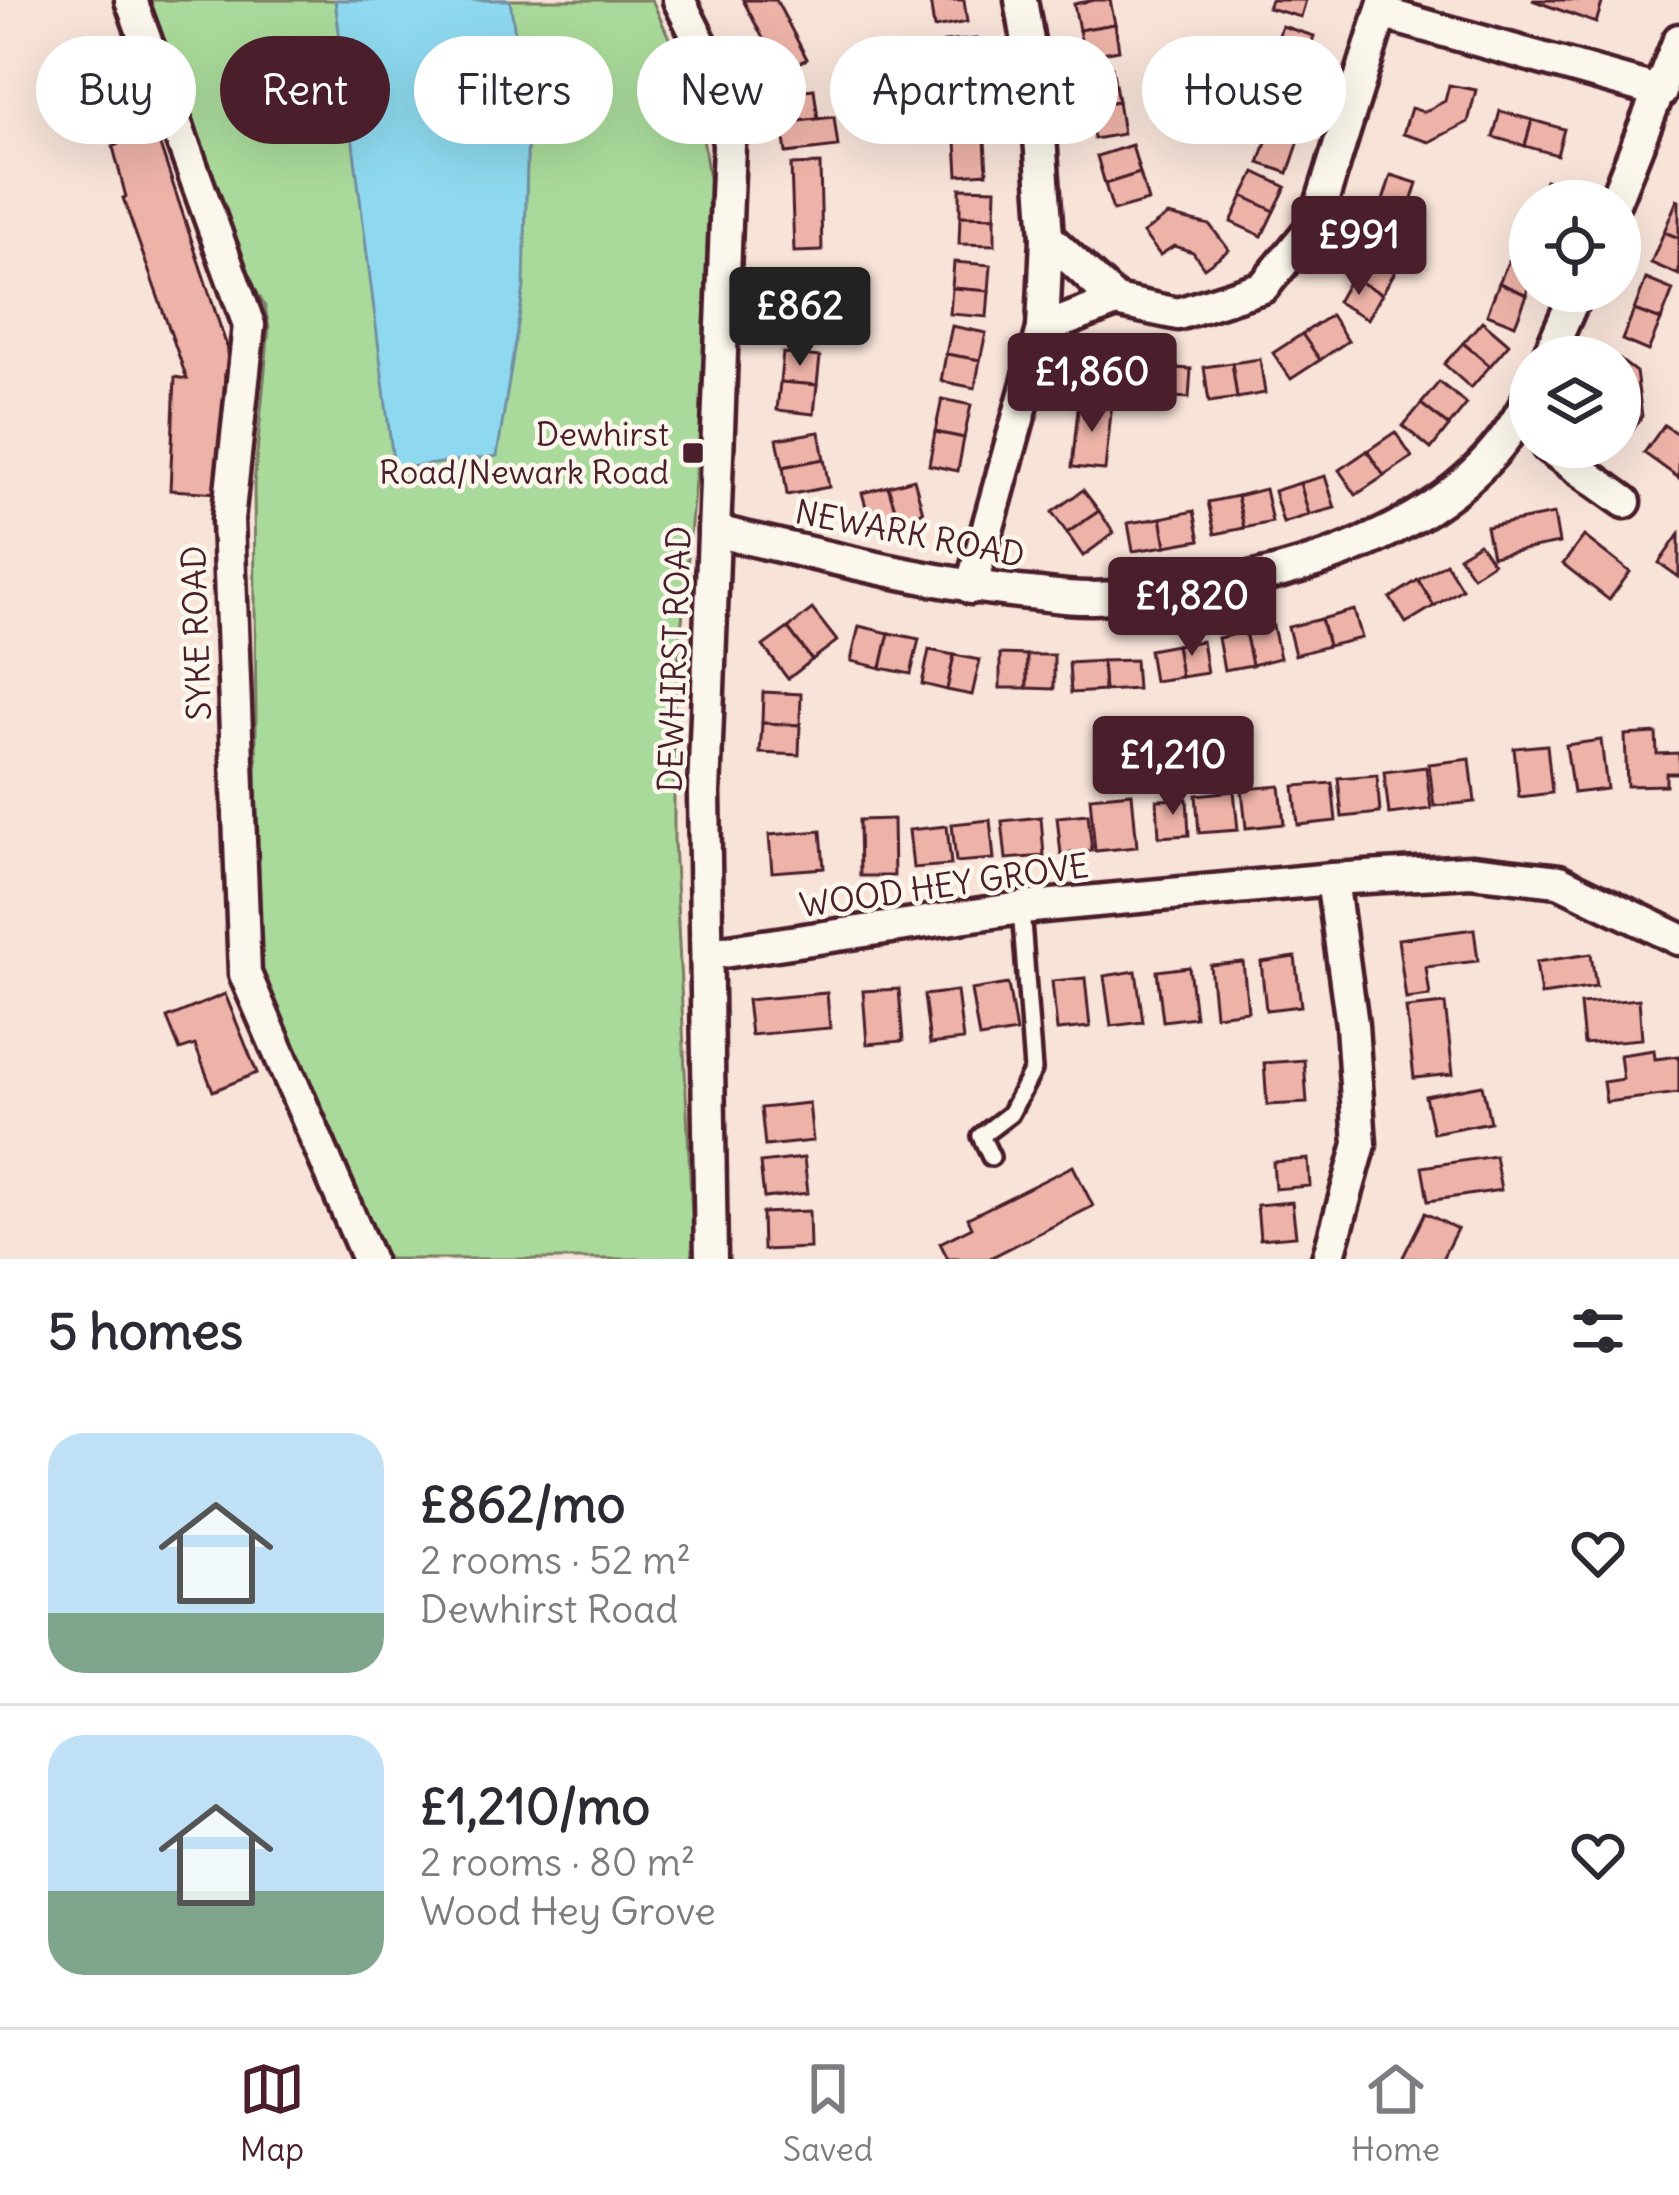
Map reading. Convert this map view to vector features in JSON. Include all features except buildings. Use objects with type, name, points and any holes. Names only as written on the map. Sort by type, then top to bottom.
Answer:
[{"type":"street","name":"SYKE ROAD","points":[[130,0],[249,325],[228,520],[245,974],[368,1259]]},
{"type":"street","name":"DEWHIRST ROAD","points":[[679,0],[721,84],[729,145],[704,793],[711,1259]]},
{"type":"street","points":[[971,588],[1043,329],[1047,237],[1036,94],[1021,0]]},
{"type":"street","points":[[1047,237],[1116,301],[1178,314],[1263,287],[1315,224],[1383,6],[1661,92]]},
{"type":"street","points":[[1624,180],[1679,40]]},
{"type":"street","points":[[1043,329],[1116,301]]},
{"type":"street","name":"NEWARK ROAD","points":[[715,531],[971,588],[1091,598],[1235,583],[1358,547],[1420,514],[1478,468],[1509,436]]},
{"type":"street","points":[[1577,468],[1625,502]]},
{"type":"street","name":"WOOD HEY GROVE","points":[[709,954],[1021,908],[1471,871],[1559,881],[1679,938]]},
{"type":"street","points":[[1328,1259],[1360,1144],[1352,1025],[1332,879]]},
{"type":"lane","points":[[991,1157],[981,1136],[1010,1114],[1033,1070],[1021,908]]},
{"type":"green space","points":[[147,0],[652,0],[668,36],[637,36],[637,144],[704,144],[709,179],[701,416],[674,708],[674,839],[694,1259],[382,1259],[258,966],[254,484],[269,328],[265,307],[228,237],[196,143],[196,36],[159,36]]},
{"type":"water","points":[[335,0],[510,0],[515,36],[414,36],[414,144],[527,144],[524,287],[497,456],[394,469],[353,144],[390,144],[390,36],[340,36]]},
{"type":"place","name":"Dewhirst Road/Newark Road","points":[[693,453]]}]
